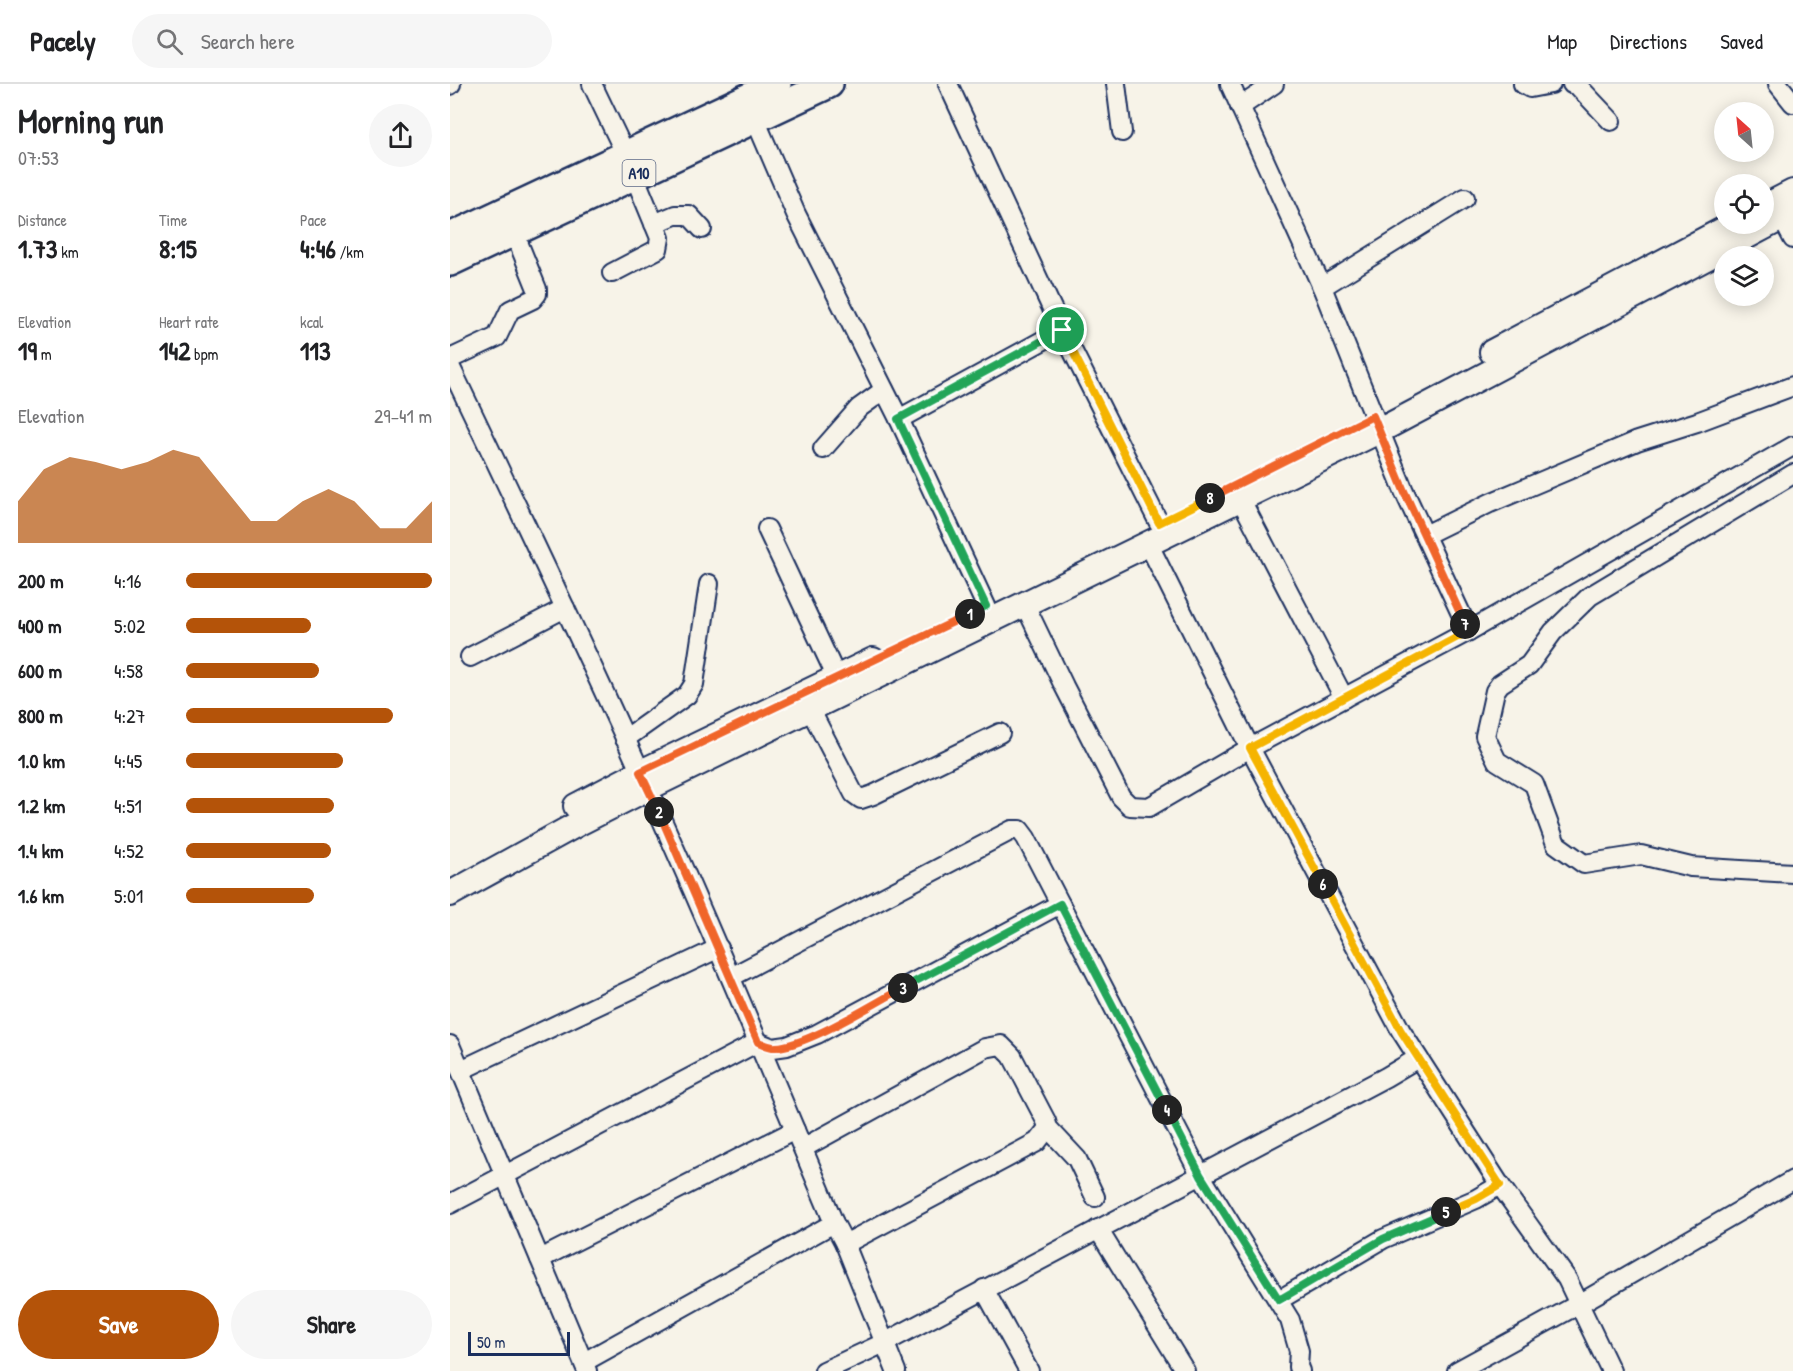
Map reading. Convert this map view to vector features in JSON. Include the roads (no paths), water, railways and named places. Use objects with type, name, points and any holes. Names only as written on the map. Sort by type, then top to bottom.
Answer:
[{"type":"highway","name":"A10","points":[[450,262],[514,232],[777,84]]},
{"type":"highway","name":"A10","points":[[450,237],[630,165],[754,119],[829,84]]},
{"type":"main road","points":[[450,875],[644,780],[837,678],[1159,523],[1376,423],[1783,219],[1793,192]]},
{"type":"main road","points":[[450,894],[581,822],[644,780],[810,709],[1240,500],[1716,234]]},
{"type":"street","points":[[592,84],[630,165],[660,238],[658,249],[612,273]]},
{"type":"street","points":[[948,84],[1062,330],[1159,523]]},
{"type":"street","points":[[1116,84],[1122,132]]},
{"type":"street","points":[[1230,84],[1322,287],[1404,491],[1469,631]]},
{"type":"street","points":[[1240,107],[1274,84]]},
{"type":"street","points":[[1523,84],[1530,88],[1551,84]]},
{"type":"street","points":[[1572,84],[1578,86],[1611,120]]},
{"type":"street","points":[[1778,84],[1793,103]]},
{"type":"street","points":[[754,119],[796,214],[884,390],[986,606]]},
{"type":"street","points":[[1322,287],[1465,198]]},
{"type":"street","points":[[654,224],[675,215],[689,214],[702,229]]},
{"type":"street","points":[[450,359],[497,337],[510,310],[533,299],[537,294],[514,232]]},
{"type":"street","points":[[898,419],[1062,330]]},
{"type":"street","points":[[450,366],[644,780],[845,1244],[896,1371]]},
{"type":"street","points":[[1425,535],[1490,503],[1637,441],[1697,423],[1793,386]]},
{"type":"street","points":[[823,449],[859,408],[884,390]]},
{"type":"street","points":[[1025,605],[1121,797],[1130,806],[1149,807],[1250,748],[1469,631],[1793,446]]},
{"type":"street","points":[[1793,474],[1590,596],[1553,632],[1529,665],[1500,684],[1495,691],[1485,736],[1497,761],[1534,784],[1556,844],[1584,864],[1641,855],[1691,867],[1793,873]]},
{"type":"street","points":[[1240,500],[1344,698]]},
{"type":"street","points":[[767,529],[837,678]]},
{"type":"street","points":[[1149,545],[1250,748],[1401,1031],[1500,1185],[1567,1279],[1611,1371]]},
{"type":"street","points":[[625,739],[687,695],[694,684],[709,584]]},
{"type":"street","points":[[470,657],[565,608]]},
{"type":"street","points":[[810,709],[854,794],[861,799],[1000,733]]},
{"type":"street","points":[[731,977],[1012,830],[1020,830],[1201,1176],[1290,1320],[1299,1351],[1296,1370]]},
{"type":"street","points":[[450,1204],[758,1042],[773,1048],[787,1046],[817,1034],[1060,904]]},
{"type":"street","points":[[461,1070],[718,948]]},
{"type":"street","points":[[450,1045],[585,1366],[834,1223]]},
{"type":"street","points":[[803,1148],[985,1048],[1001,1045],[1012,1056],[1048,1128],[1077,1159],[1095,1197]]},
{"type":"street","points":[[824,1371],[884,1343],[1201,1176],[1418,1058]]},
{"type":"street","points":[[845,1244],[1037,1143],[1048,1128]]},
{"type":"street","points":[[540,1259],[795,1130]]},
{"type":"street","points":[[1457,1371],[1579,1304],[1793,1180]]},
{"type":"street","points":[[1279,1300],[1383,1239],[1476,1199],[1500,1185]]},
{"type":"street","points":[[1098,1229],[1185,1371]]},
{"type":"street","points":[[984,1289],[1029,1371]]}]
